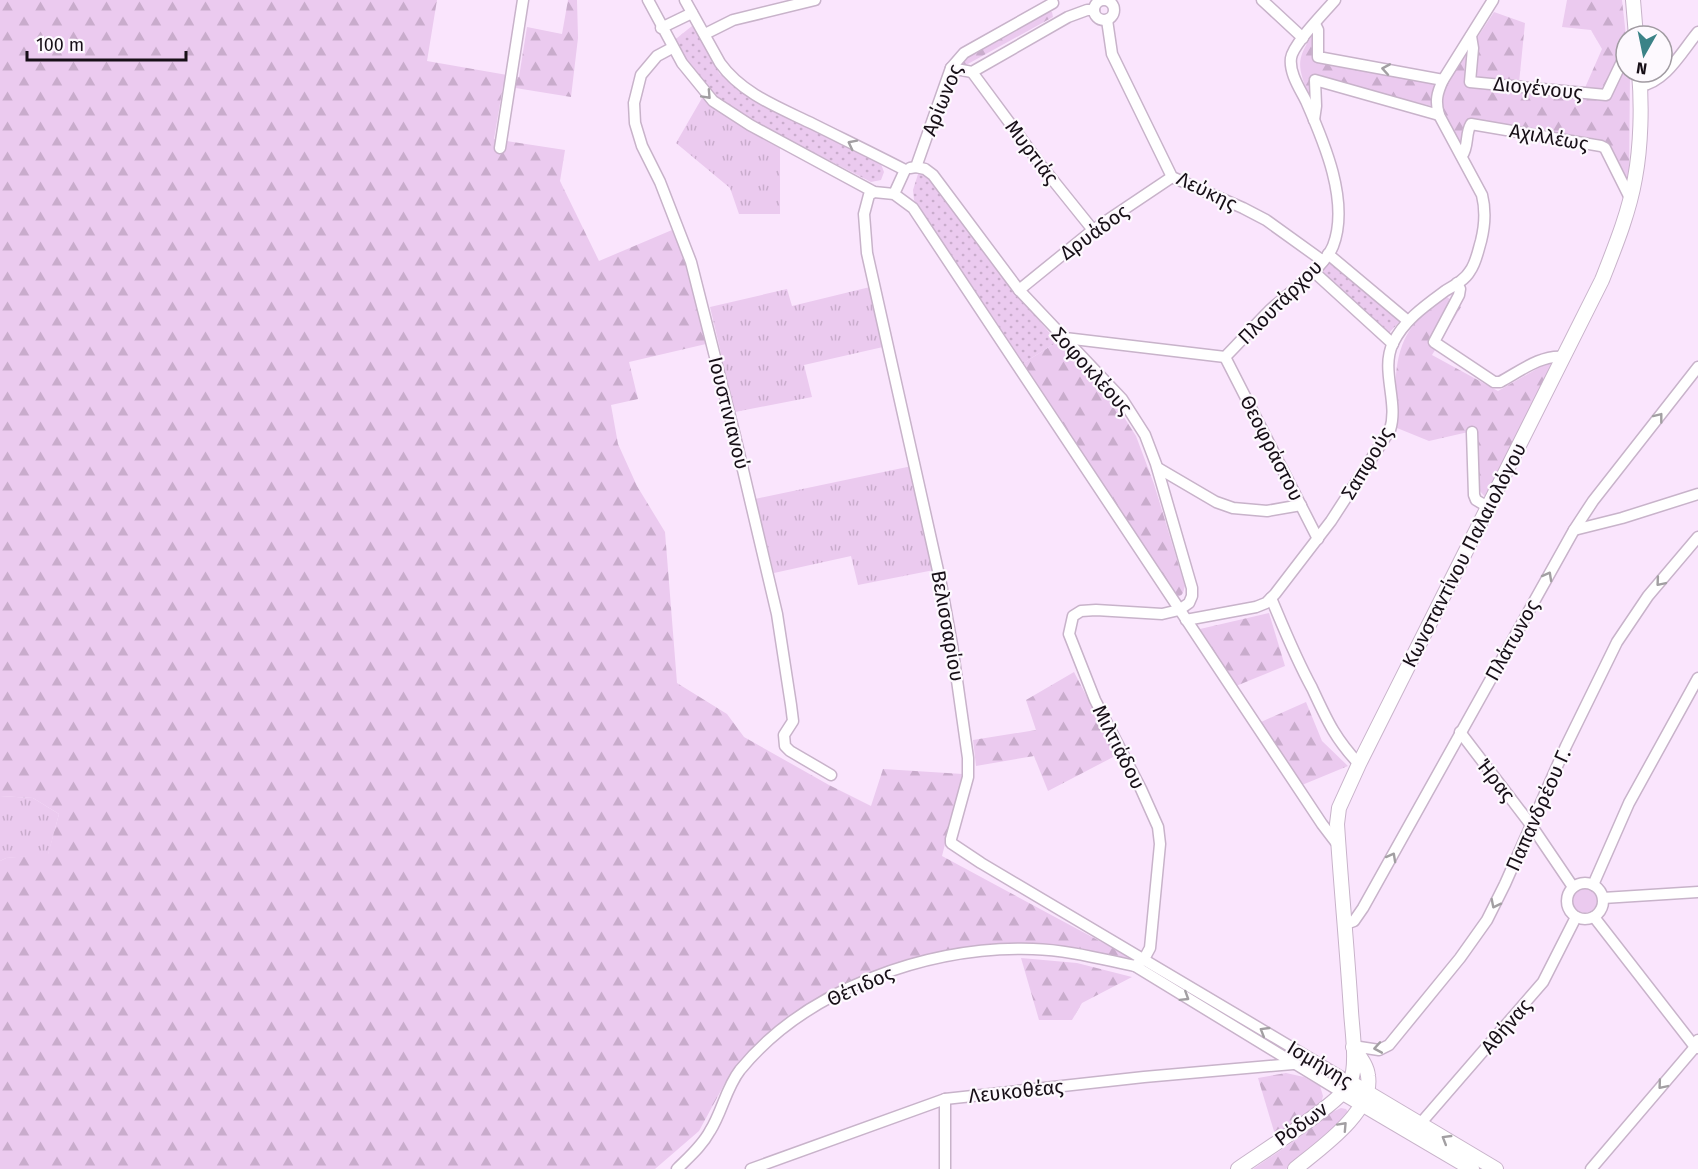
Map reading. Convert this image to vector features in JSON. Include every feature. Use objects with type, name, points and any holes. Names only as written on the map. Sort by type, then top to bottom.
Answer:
[{"type":"street","points":[[500,148],[524,0]]},
{"type":"street","points":[[648,0],[672,48],[693,79],[724,110],[874,192],[894,194],[913,208],[1179,610],[1338,845]]},
{"type":"street","points":[[685,0],[720,63],[742,86],[904,170],[916,167]]},
{"type":"street","points":[[705,34],[734,20],[815,0]]},
{"type":"street","points":[[1262,0],[1303,38]]},
{"type":"street","name":"Πλουτάρχου","points":[[1065,338],[1225,357],[1268,312],[1326,258],[1338,226],[1340,208],[1336,188],[1314,120],[1292,70],[1291,57],[1303,38],[1335,0]]},
{"type":"street","points":[[1314,120],[1315,80],[1439,115],[1436,103],[1437,93],[1443,80],[1493,0]]},
{"type":"street","points":[[1633,0],[1635,24]]},
{"type":"street","points":[[1110,1],[1114,12],[1107,20],[1098,18],[1094,10],[1100,2],[1110,1]]},
{"type":"street","points":[[1052,2],[1068,17]]},
{"type":"street","name":"Αρίωνος","points":[[916,167],[951,68],[963,53],[1052,2]]},
{"type":"street","points":[[951,68],[972,72],[1068,17],[1087,10],[1094,10]]},
{"type":"street","points":[[661,28],[692,13]]},
{"type":"street","name":"Λεύκης","points":[[1107,20],[1112,54],[1172,177],[1266,220],[1326,258],[1408,321]]},
{"type":"street","points":[[1316,24],[1318,57],[1443,80]]},
{"type":"street","points":[[1674,60],[1698,32]]},
{"type":"street","name":"Διογένους","points":[[1471,36],[1473,48],[1470,82],[1606,95],[1614,78]]},
{"type":"street","name":"Ιουστινιανού","points":[[672,48],[657,56],[641,75],[634,103],[638,134],[660,182],[691,262],[735,436],[777,614],[793,717],[791,726],[784,735],[785,746],[831,775]]},
{"type":"street","name":"Μυρτιάς","points":[[972,72],[1040,164],[1094,230]]},
{"type":"street","name":"Κωνσταντίνου Παλαιολόγου","points":[[1353,1046],[1346,924],[1338,845],[1337,824],[1340,808],[1359,764],[1602,280],[1635,178],[1640,84]]},
{"type":"street","name":"Σαπφούς","points":[[1271,598],[1318,539],[1391,427],[1389,365],[1393,344],[1408,321],[1469,274],[1474,265],[1485,218],[1482,195],[1439,115]]},
{"type":"street","name":"Αχιλλέως","points":[[1462,156],[1466,151],[1471,124],[1601,146],[1605,148],[1630,198]]},
{"type":"street","name":"Σοφοκλέους","points":[[916,167],[929,171],[942,185],[1019,290],[1127,406],[1145,435],[1158,468],[1192,588],[1190,603],[1179,610]]},
{"type":"street","points":[[894,194],[904,170]]},
{"type":"street","name":"Δρυάδος","points":[[1019,290],[1094,230],[1172,177]]},
{"type":"street","name":"Βελισσαρίου","points":[[874,192],[868,197],[864,210],[867,253],[941,584],[968,759],[968,777],[951,843],[1140,963]]},
{"type":"street","points":[[1312,271],[1393,344]]},
{"type":"street","points":[[1457,283],[1460,290],[1459,295],[1434,342],[1494,382],[1500,382],[1544,358],[1553,355],[1564,357]]},
{"type":"street","name":"Θεοφράστου","points":[[1225,357],[1318,539]]},
{"type":"street","name":"Πλάτωνος","points":[[1346,924],[1354,921],[1363,908],[1574,530],[1593,501],[1698,367]]},
{"type":"street","points":[[1472,432],[1474,495],[1476,500],[1488,507]]},
{"type":"street","points":[[1158,468],[1216,502],[1233,508],[1267,511],[1301,505]]},
{"type":"street","points":[[1574,530],[1622,518],[1698,494]]},
{"type":"street","name":"Παπανδρέου Γ.","points":[[1353,1046],[1372,1050],[1389,1046],[1487,920],[1566,746],[1617,642],[1648,596],[1698,537]]},
{"type":"street","points":[[1186,620],[1256,607],[1271,598],[1294,654],[1326,720],[1342,746],[1359,764]]},
{"type":"street","name":"Μιλτιάδου","points":[[1140,963],[1150,948],[1153,931],[1160,844],[1158,827],[1095,700],[1069,634],[1073,616],[1086,610],[1162,614],[1179,610]]},
{"type":"street","points":[[1593,885],[1629,803],[1698,678]]},
{"type":"street","name":"Ήρας","points":[[1460,732],[1532,825],[1573,887]]},
{"type":"street","points":[[1583,883],[1593,885],[1598,888],[1603,898],[1602,909],[1594,917],[1576,918],[1566,903],[1569,891],[1583,883]]},
{"type":"street","points":[[1603,898],[1698,892]]},
{"type":"street","points":[[1591,1169],[1697,1045],[1594,917]]},
{"type":"street","name":"Αθήνας","points":[[1420,1124],[1543,982],[1576,918]]},
{"type":"street","name":"Θέτιδος","points":[[678,1169],[710,1132],[734,1079],[756,1053],[798,1018],[855,986],[918,962],[986,950],[1059,951],[1119,963],[1140,963]]},
{"type":"street","name":"Ισμήνης","points":[[1140,963],[1293,1064],[1346,1088]]},
{"type":"street","name":"Ισμήνης","points":[[1140,963],[1365,1099],[1472,1169]]},
{"type":"street","points":[[1346,1088],[1353,1046]]},
{"type":"street","points":[[1353,1046],[1365,1066],[1368,1077],[1365,1099]]},
{"type":"street","name":"Λευκοθέας","points":[[751,1169],[945,1099],[1144,1077],[1293,1064]]},
{"type":"street","name":"Ρόδων","points":[[1238,1169],[1311,1118],[1346,1088]]},
{"type":"street","points":[[945,1099],[945,1169]]},
{"type":"street","name":"Ισμήνης","points":[[1365,1099],[1420,1124],[1496,1169]]},
{"type":"street","name":"Ρόδων","points":[[1294,1169],[1337,1132],[1365,1099]]},
{"type":"green space","points":[[0,0],[437,0],[427,61],[519,77],[527,27],[562,34],[568,0],[577,0],[578,38],[571,97],[503,86],[494,139],[565,150],[560,181],[599,261],[672,230],[685,262],[706,344],[629,362],[638,399],[611,405],[618,444],[637,486],[665,532],[677,683],[727,714],[744,737],[871,806],[883,769],[963,774],[942,856],[1133,959],[1129,964],[1078,949],[1034,943],[976,946],[939,953],[895,967],[765,1037],[725,1083],[699,1131],[655,1169],[0,1169],[0,861],[6,858],[48,854],[59,814],[33,798],[0,796]]},
{"type":"green space","points":[[1567,0],[1622,0],[1625,24],[1614,24],[1614,84],[1630,84],[1629,180],[1625,181],[1607,144],[1599,139],[1473,120],[1463,148],[1432,106],[1311,77],[1309,98],[1301,72],[1303,51],[1313,34],[1317,63],[1447,84],[1494,12],[1525,23],[1518,93],[1583,99],[1584,90],[1602,49],[1591,30],[1562,27]]},
{"type":"green space","points":[[1049,11],[1052,12],[1053,17],[966,65],[963,64],[964,60]]},
{"type":"green space","points":[[692,26],[698,29],[719,73],[744,94],[881,164],[884,172],[881,180],[871,182],[741,115],[715,97],[672,42]]},
{"type":"green space","points":[[702,98],[734,122],[780,148],[780,214],[739,214],[730,188],[676,143]]},
{"type":"green space","points":[[918,174],[929,175],[1015,291],[1057,342],[1022,364],[914,200],[913,190]]},
{"type":"green space","points":[[1330,260],[1401,320],[1389,333],[1321,272]]},
{"type":"green space","points":[[870,287],[883,347],[804,365],[812,397],[735,412],[710,307],[787,289],[792,306]]},
{"type":"green space","points":[[1447,297],[1461,307],[1432,355],[1498,391],[1554,359],[1486,498],[1479,490],[1477,430],[1429,441],[1397,428],[1397,366],[1405,338],[1424,314]]},
{"type":"green space","points":[[1057,342],[1111,397],[1136,436],[1154,484],[1185,586],[1180,596],[1176,597],[1022,364]]},
{"type":"green space","points":[[912,466],[934,570],[858,585],[851,556],[774,573],[755,499]]},
{"type":"green space","points":[[1269,613],[1285,666],[1236,686],[1200,629]]},
{"type":"green space","points":[[1074,672],[1117,755],[1048,791],[1034,756],[976,766],[973,740],[1036,730],[1026,700]]},
{"type":"green space","points":[[1306,702],[1322,741],[1348,766],[1302,785],[1261,722]]},
{"type":"green space","points":[[0,796],[33,798],[59,814],[48,855],[6,858],[0,861]]},
{"type":"green space","points":[[1584,887],[1593,891],[1597,900],[1593,909],[1584,913],[1575,909],[1571,900],[1575,891]]},
{"type":"green space","points":[[1021,958],[1077,963],[1132,977],[1082,1003],[1072,1020],[1039,1020]]},
{"type":"green space","points":[[1286,1073],[1304,1077],[1320,1086],[1323,1096],[1320,1107],[1276,1138],[1258,1078]]},
{"type":"green space","points":[[1341,1108],[1348,1112],[1347,1117],[1286,1169],[1253,1169],[1297,1139],[1328,1114]]}]
